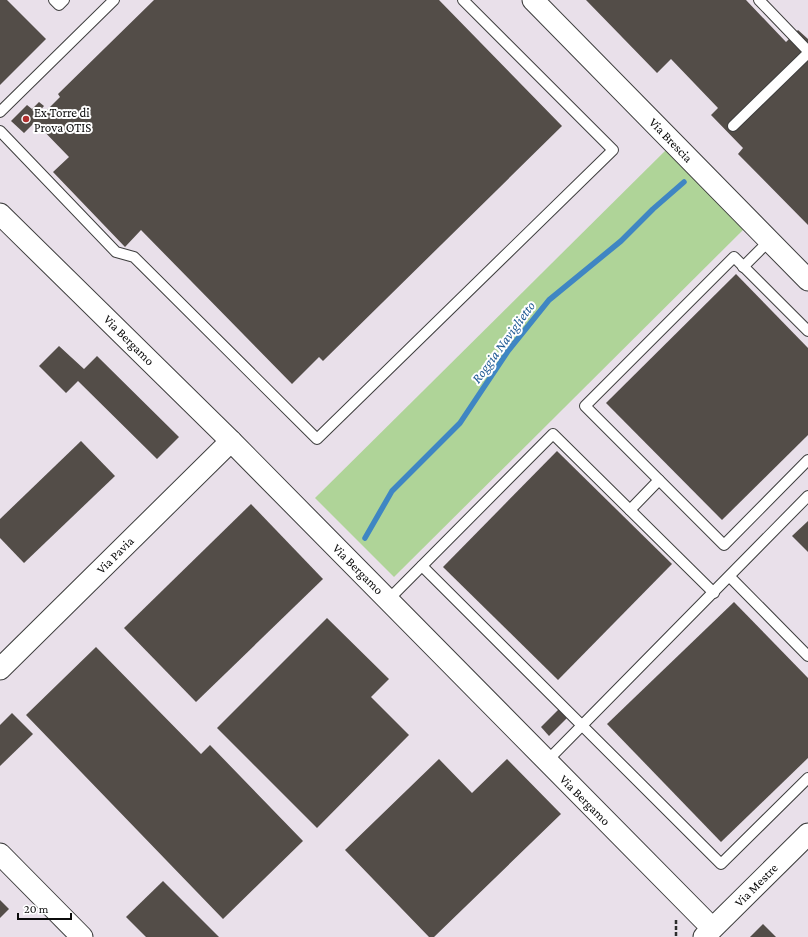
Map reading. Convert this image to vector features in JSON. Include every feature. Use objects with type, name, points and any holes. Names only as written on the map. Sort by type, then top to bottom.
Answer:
[{"type":"street","name":"Via Brescia","points":[[533,0],[808,280]]},
{"type":"street","name":"Via Bergamo","points":[[0,214],[230,441],[547,761],[708,933]]},
{"type":"street","name":"Via Pavia","points":[[0,669],[230,441]]},
{"type":"street","name":"Via Mestre","points":[[708,933],[808,834]]},
{"type":"street","points":[[0,854],[82,937]]},
{"type":"lane","points":[[54,0],[59,5],[64,0]]},
{"type":"lane","points":[[0,112],[114,0]]},
{"type":"lane","points":[[0,131],[116,252],[134,257],[317,439],[613,150],[463,0]]},
{"type":"lane","points":[[733,126],[808,52],[759,0]]},
{"type":"lane","points":[[743,267],[769,241]]},
{"type":"lane","points":[[808,331],[734,257],[585,406],[724,545],[808,460]]},
{"type":"lane","points":[[388,600],[553,434],[714,592]]},
{"type":"lane","points":[[630,510],[659,480]]},
{"type":"lane","points":[[547,761],[730,577],[808,496]]},
{"type":"lane","points":[[422,566],[722,864],[808,778]]},
{"type":"lane","points":[[730,577],[808,656]]},
{"type":"shaded area","points":[[0,0],[808,0],[808,937],[0,937]]},
{"type":"green space","points":[[667,149],[745,228],[394,577],[315,498]]},
{"type":"building","points":[[0,0],[7,0],[46,39],[0,85]]},
{"type":"building","points":[[154,0],[439,0],[562,126],[323,361],[319,357],[292,384],[141,230],[125,247],[53,172],[69,157],[35,122],[24,133],[11,121],[27,105],[32,109],[39,102],[44,106],[37,114],[40,117],[60,97],[58,94]]},
{"type":"building","points":[[586,0],[746,0],[786,42],[798,30],[808,39],[808,225],[738,154],[743,148],[711,115],[718,108],[671,59],[657,73]]},
{"type":"building","points":[[736,274],[808,348],[808,435],[722,520],[606,403]]},
{"type":"building","points":[[59,346],[84,369],[97,356],[179,437],[157,459],[78,381],[66,393],[39,366]]},
{"type":"building","points":[[81,441],[115,476],[24,563],[0,538],[0,519]]},
{"type":"building","points":[[557,451],[672,564],[558,680],[443,567]]},
{"type":"building","points":[[251,504],[323,579],[196,702],[124,628]]},
{"type":"building","points":[[808,521],[808,552],[792,536]]},
{"type":"building","points":[[734,602],[808,678],[808,758],[721,842],[607,724]]},
{"type":"building","points":[[327,618],[389,679],[371,697],[409,735],[317,828],[217,728]]},
{"type":"building","points":[[96,647],[201,754],[210,745],[303,841],[223,919],[26,715]]},
{"type":"building","points":[[561,707],[569,716],[549,736],[541,727]]},
{"type":"building","points":[[12,713],[33,734],[0,766],[0,725]]},
{"type":"building","points":[[439,759],[472,793],[507,759],[561,814],[434,937],[429,937],[345,850]]},
{"type":"building","points":[[163,881],[219,937],[146,937],[126,917]]},
{"type":"building","points":[[0,900],[9,909],[0,918]]},
{"type":"building","points":[[763,924],[776,937],[750,937]]},
{"type":"waterway","name":"Roggia Naviglietto","points":[[365,538],[392,491],[460,423],[508,351],[549,300],[621,241],[653,209],[684,182]]},
{"type":"place","name":"Ex Torre di Prova OTIS","points":[[26,119]]}]
